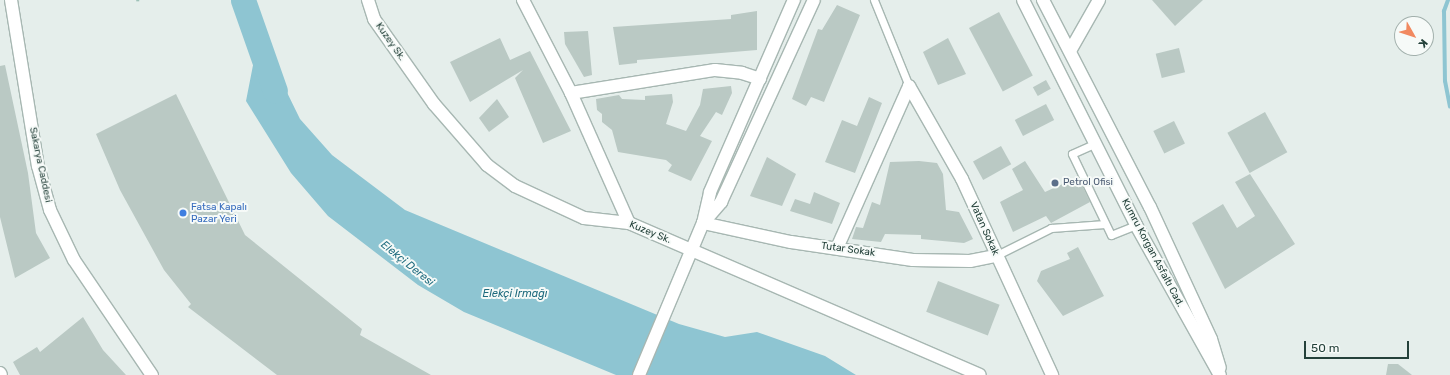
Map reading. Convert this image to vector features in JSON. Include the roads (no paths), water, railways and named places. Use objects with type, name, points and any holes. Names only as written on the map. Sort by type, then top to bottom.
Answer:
[{"type":"street","name":"Sakarya Caddesi","points":[[11,0],[38,166],[50,210],[74,260],[152,375]]},
{"type":"street","name":"Kuzey Sk.","points":[[368,0],[374,19],[434,104],[487,165],[533,196],[584,218],[629,223],[980,375]]},
{"type":"street","points":[[523,0],[571,93],[629,223]]},
{"type":"street","name":"Kumru Korgan Asfaltı Cad.","points":[[1023,0],[1136,225],[1221,375]]},
{"type":"street","points":[[1043,0],[1150,207],[1211,339],[1221,375]]},
{"type":"street","points":[[1070,51],[1099,0]]},
{"type":"street","points":[[639,375],[684,264],[703,224],[710,192],[793,2],[812,4],[721,202],[703,224]]},
{"type":"street","points":[[571,93],[715,70],[742,73],[775,84]]},
{"type":"street","points":[[837,248],[909,86]]},
{"type":"street","name":"Vatan Sokak","points":[[909,86],[962,179],[995,256],[1052,375]]},
{"type":"street","points":[[728,151],[743,156]]},
{"type":"street","name":"Tutar Sokak","points":[[703,224],[913,260],[970,261],[995,256]]},
{"type":"lane","points":[[874,0],[909,86]]},
{"type":"lane","points":[[1094,144],[1072,154],[1111,236],[1136,225]]},
{"type":"lane","points":[[995,256],[1051,228],[1105,224]]},
{"type":"water","name":"Elekçi Irmağı","points":[[255,55],[276,70],[300,119],[332,155],[405,210],[679,324],[725,337],[757,332],[825,356],[856,375],[616,375],[464,312],[418,285],[328,216],[291,173],[246,101]]},
{"type":"waterway","name":"Elekçi Deresi","points":[[243,0],[275,91]]},
{"type":"waterway","points":[[1448,0],[1444,11],[1445,81],[1450,107]]},
{"type":"place","name":"Petrol Ofisi","points":[[1055,183]]},
{"type":"place","name":"Fatsa Kapalı Pazar Yeri","points":[[183,213]]}]
